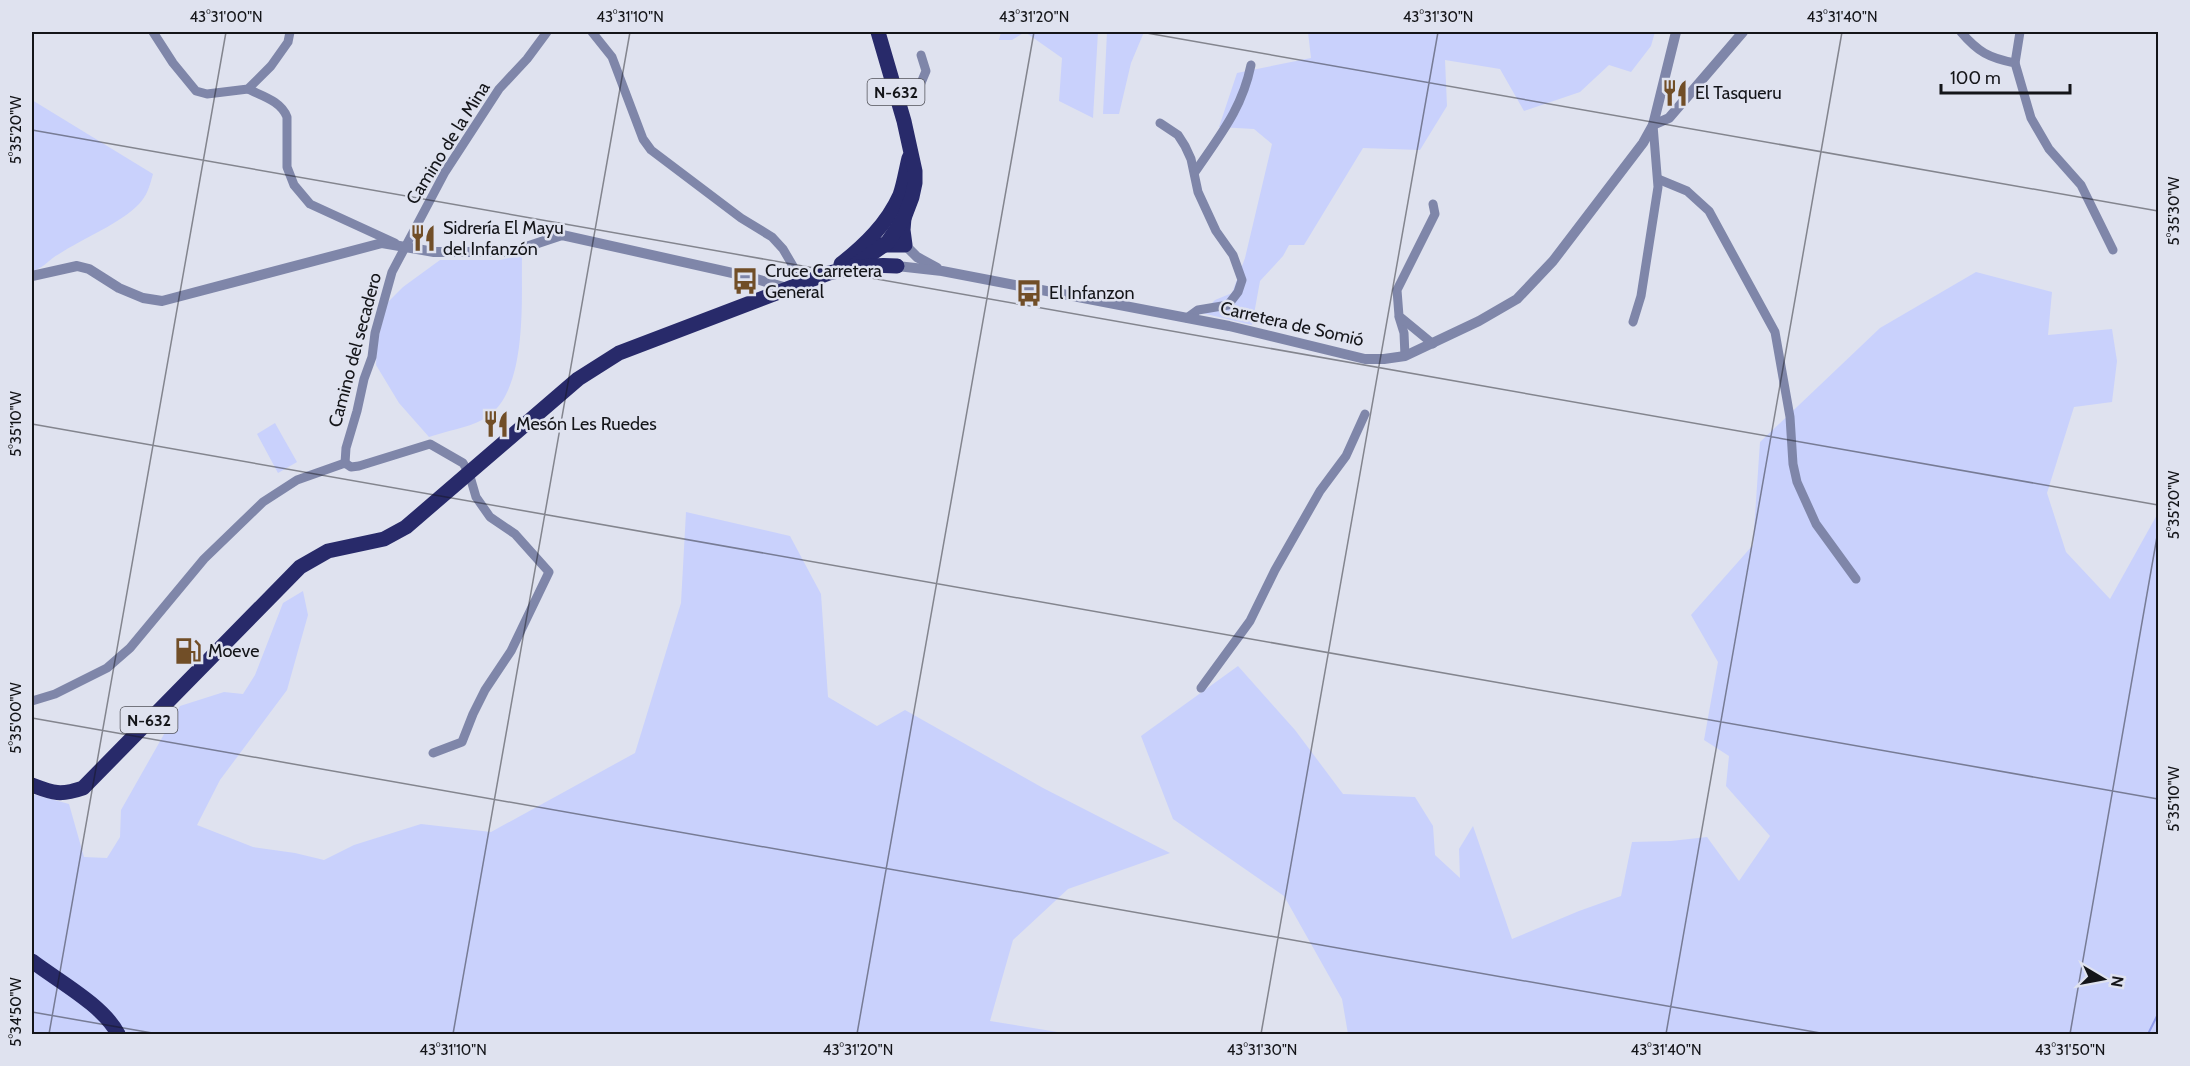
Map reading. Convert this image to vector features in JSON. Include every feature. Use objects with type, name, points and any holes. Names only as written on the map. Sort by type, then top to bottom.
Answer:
[{"type":"highway","name":"N-632","points":[[32,785],[54,793],[83,788],[300,567],[312,558],[328,551],[384,539],[395,534],[578,379],[600,364],[619,353],[829,273],[852,267],[886,243],[904,218],[912,196],[915,171],[898,100],[878,32]]},
{"type":"highway","name":"N-632","points":[[829,273],[862,247],[878,230],[900,195],[910,153]]},
{"type":"highway","points":[[852,267],[897,266],[886,243],[886,230],[900,195]]},
{"type":"highway","points":[[862,247],[886,243],[905,245],[904,218]]},
{"type":"highway","points":[[32,961],[95,1008],[112,1024],[118,1035]]},
{"type":"street","points":[[153,32],[173,63],[196,91],[207,94],[248,89],[274,101],[284,110],[287,117],[287,166],[294,185],[310,204],[405,247]]},
{"type":"street","points":[[248,89],[271,66],[288,42],[290,32]]},
{"type":"street","name":"Camino de la Mina","points":[[405,247],[445,172],[499,89],[527,59],[547,32]]},
{"type":"street","points":[[32,276],[77,266],[89,269],[119,288],[143,298],[162,301],[382,243],[453,253],[511,252],[562,235],[794,286],[788,258],[772,237],[741,218],[651,150],[643,139],[612,57],[592,32]]},
{"type":"street","name":"Carretera de Somió","points":[[897,266],[942,271],[1187,318],[1365,359],[1405,356],[1433,344],[1517,299],[1553,261],[1643,143],[1653,125],[1676,32]]},
{"type":"street","points":[[1633,322],[1641,296],[1658,194],[1653,125],[1669,118],[1743,32]]},
{"type":"street","points":[[1961,32],[1974,47],[1993,59],[2015,63]]},
{"type":"street","points":[[2020,32],[2015,63],[2031,118],[2049,149],[2081,185],[2113,250]]},
{"type":"street","points":[[898,100],[918,90],[926,71],[921,55]]},
{"type":"street","points":[[1195,171],[1234,114],[1246,87],[1251,65]]},
{"type":"street","points":[[1160,123],[1178,135],[1191,159],[1198,192],[1216,231],[1233,255],[1242,280],[1238,292],[1228,305],[1198,310],[1187,318]]},
{"type":"street","points":[[1658,179],[1691,194],[1709,211],[1775,332],[1790,417],[1793,465],[1797,482],[1816,524],[1856,579]]},
{"type":"street","points":[[1405,356],[1397,290],[1435,214],[1433,204]]},
{"type":"street","points":[[905,245],[917,257],[942,271]]},
{"type":"street","name":"Camino del secadero","points":[[345,464],[346,447],[372,357],[381,309],[392,273],[405,247]]},
{"type":"street","points":[[1399,316],[1433,344]]},
{"type":"street","points":[[1201,688],[1250,621],[1275,570],[1320,491],[1346,456],[1365,414]]},
{"type":"street","points":[[32,701],[55,694],[107,669],[130,648],[204,559],[263,502],[297,480],[345,464],[351,467],[359,466],[430,444],[463,464],[469,473],[476,497],[490,517],[515,534],[549,572],[511,651],[472,714],[462,742],[433,753]]},
{"type":"shaded area","points":[[1001,32],[1025,32],[1012,40],[999,40]]},
{"type":"shaded area","points":[[1025,32],[1098,32],[1093,118],[1059,101],[1062,58]]},
{"type":"shaded area","points":[[1107,32],[1144,32],[1131,63],[1119,114],[1103,114]]},
{"type":"shaded area","points":[[1308,32],[1655,32],[1651,46],[1631,72],[1609,65],[1580,92],[1524,111],[1500,69],[1445,60],[1447,106],[1420,150],[1363,148],[1304,245],[1289,245],[1283,256],[1260,281],[1252,325],[1202,313],[1215,300],[1232,293],[1245,258],[1272,144],[1254,129],[1219,127],[1237,73],[1311,58]]},
{"type":"shaded area","points":[[32,100],[153,174],[144,197],[131,211],[32,271]]},
{"type":"shaded area","points":[[522,255],[519,345],[515,369],[508,390],[497,408],[482,420],[429,437],[399,403],[376,365],[377,344],[387,303],[403,287],[440,260],[500,260]]},
{"type":"shaded area","points":[[1976,272],[2052,292],[2048,335],[2112,329],[2117,361],[2112,402],[2074,407],[2047,493],[2066,552],[2110,599],[2158,513],[2158,1034],[1348,1034],[1342,999],[1284,896],[1173,819],[1141,736],[1238,666],[1295,730],[1343,794],[1415,797],[1433,826],[1435,855],[1460,878],[1459,849],[1473,826],[1512,939],[1621,896],[1632,842],[1707,837],[1739,881],[1770,836],[1726,786],[1729,756],[1704,740],[1718,662],[1691,615],[1753,545],[1760,442],[1880,328]]},
{"type":"shaded area","points":[[275,423],[297,462],[278,473],[257,434]]},
{"type":"shaded area","points":[[686,512],[790,536],[821,594],[828,697],[877,726],[905,710],[1043,788],[1170,853],[1068,889],[1013,940],[990,1021],[1070,1034],[32,1034],[32,794],[69,804],[84,857],[107,858],[120,837],[121,810],[180,706],[224,692],[243,694],[255,675],[283,603],[303,591],[308,615],[287,690],[220,780],[197,825],[253,847],[324,860],[354,845],[421,824],[491,832],[635,753],[681,603]]},
{"type":"waterway","points":[[2148,1034],[2158,1014]]},
{"type":"place","name":"El Tasqueru","points":[[1675,93]]},
{"type":"place","name":"Sidrería El Mayu del Infanzón","points":[[423,238]]},
{"type":"place","name":"Cruce Carretera General","points":[[745,281]]},
{"type":"place","name":"El Infanzon","points":[[1029,293]]},
{"type":"place","name":"Mesón Les Ruedes","points":[[496,424]]},
{"type":"place","name":"Moeve","points":[[188,651]]}]
